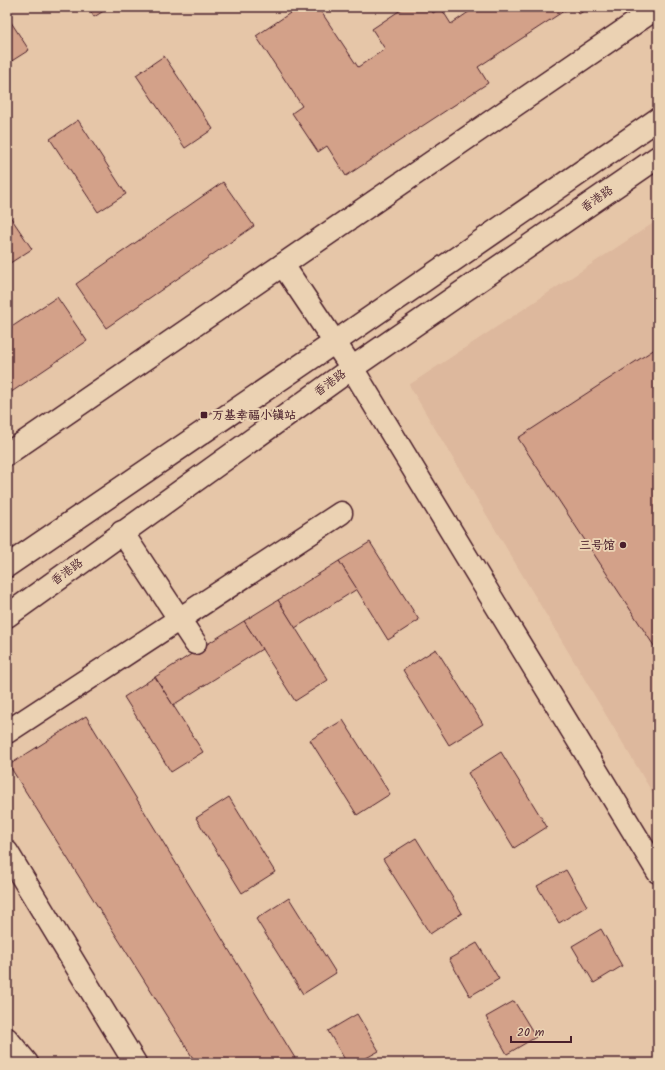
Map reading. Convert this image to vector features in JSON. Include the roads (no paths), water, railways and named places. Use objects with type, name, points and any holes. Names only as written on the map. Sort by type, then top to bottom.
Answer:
[{"type":"main road","points":[[7,454],[658,7]]},
{"type":"main road","points":[[7,566],[336,342],[658,119]]},
{"type":"main road","name":"香港路","points":[[7,616],[352,368],[658,157]]},
{"type":"main road","points":[[283,265],[336,342],[658,872]]},
{"type":"main road","points":[[7,732],[341,513]]},
{"type":"main road","points":[[122,532],[195,643]]},
{"type":"main road","points":[[7,852],[135,1063]]},
{"type":"main road","points":[[7,1039],[28,1063]]},
{"type":"place","name":"万基幸福小镇站","points":[[204,415]]},
{"type":"place","name":"三号馆","points":[[623,545]]}]
